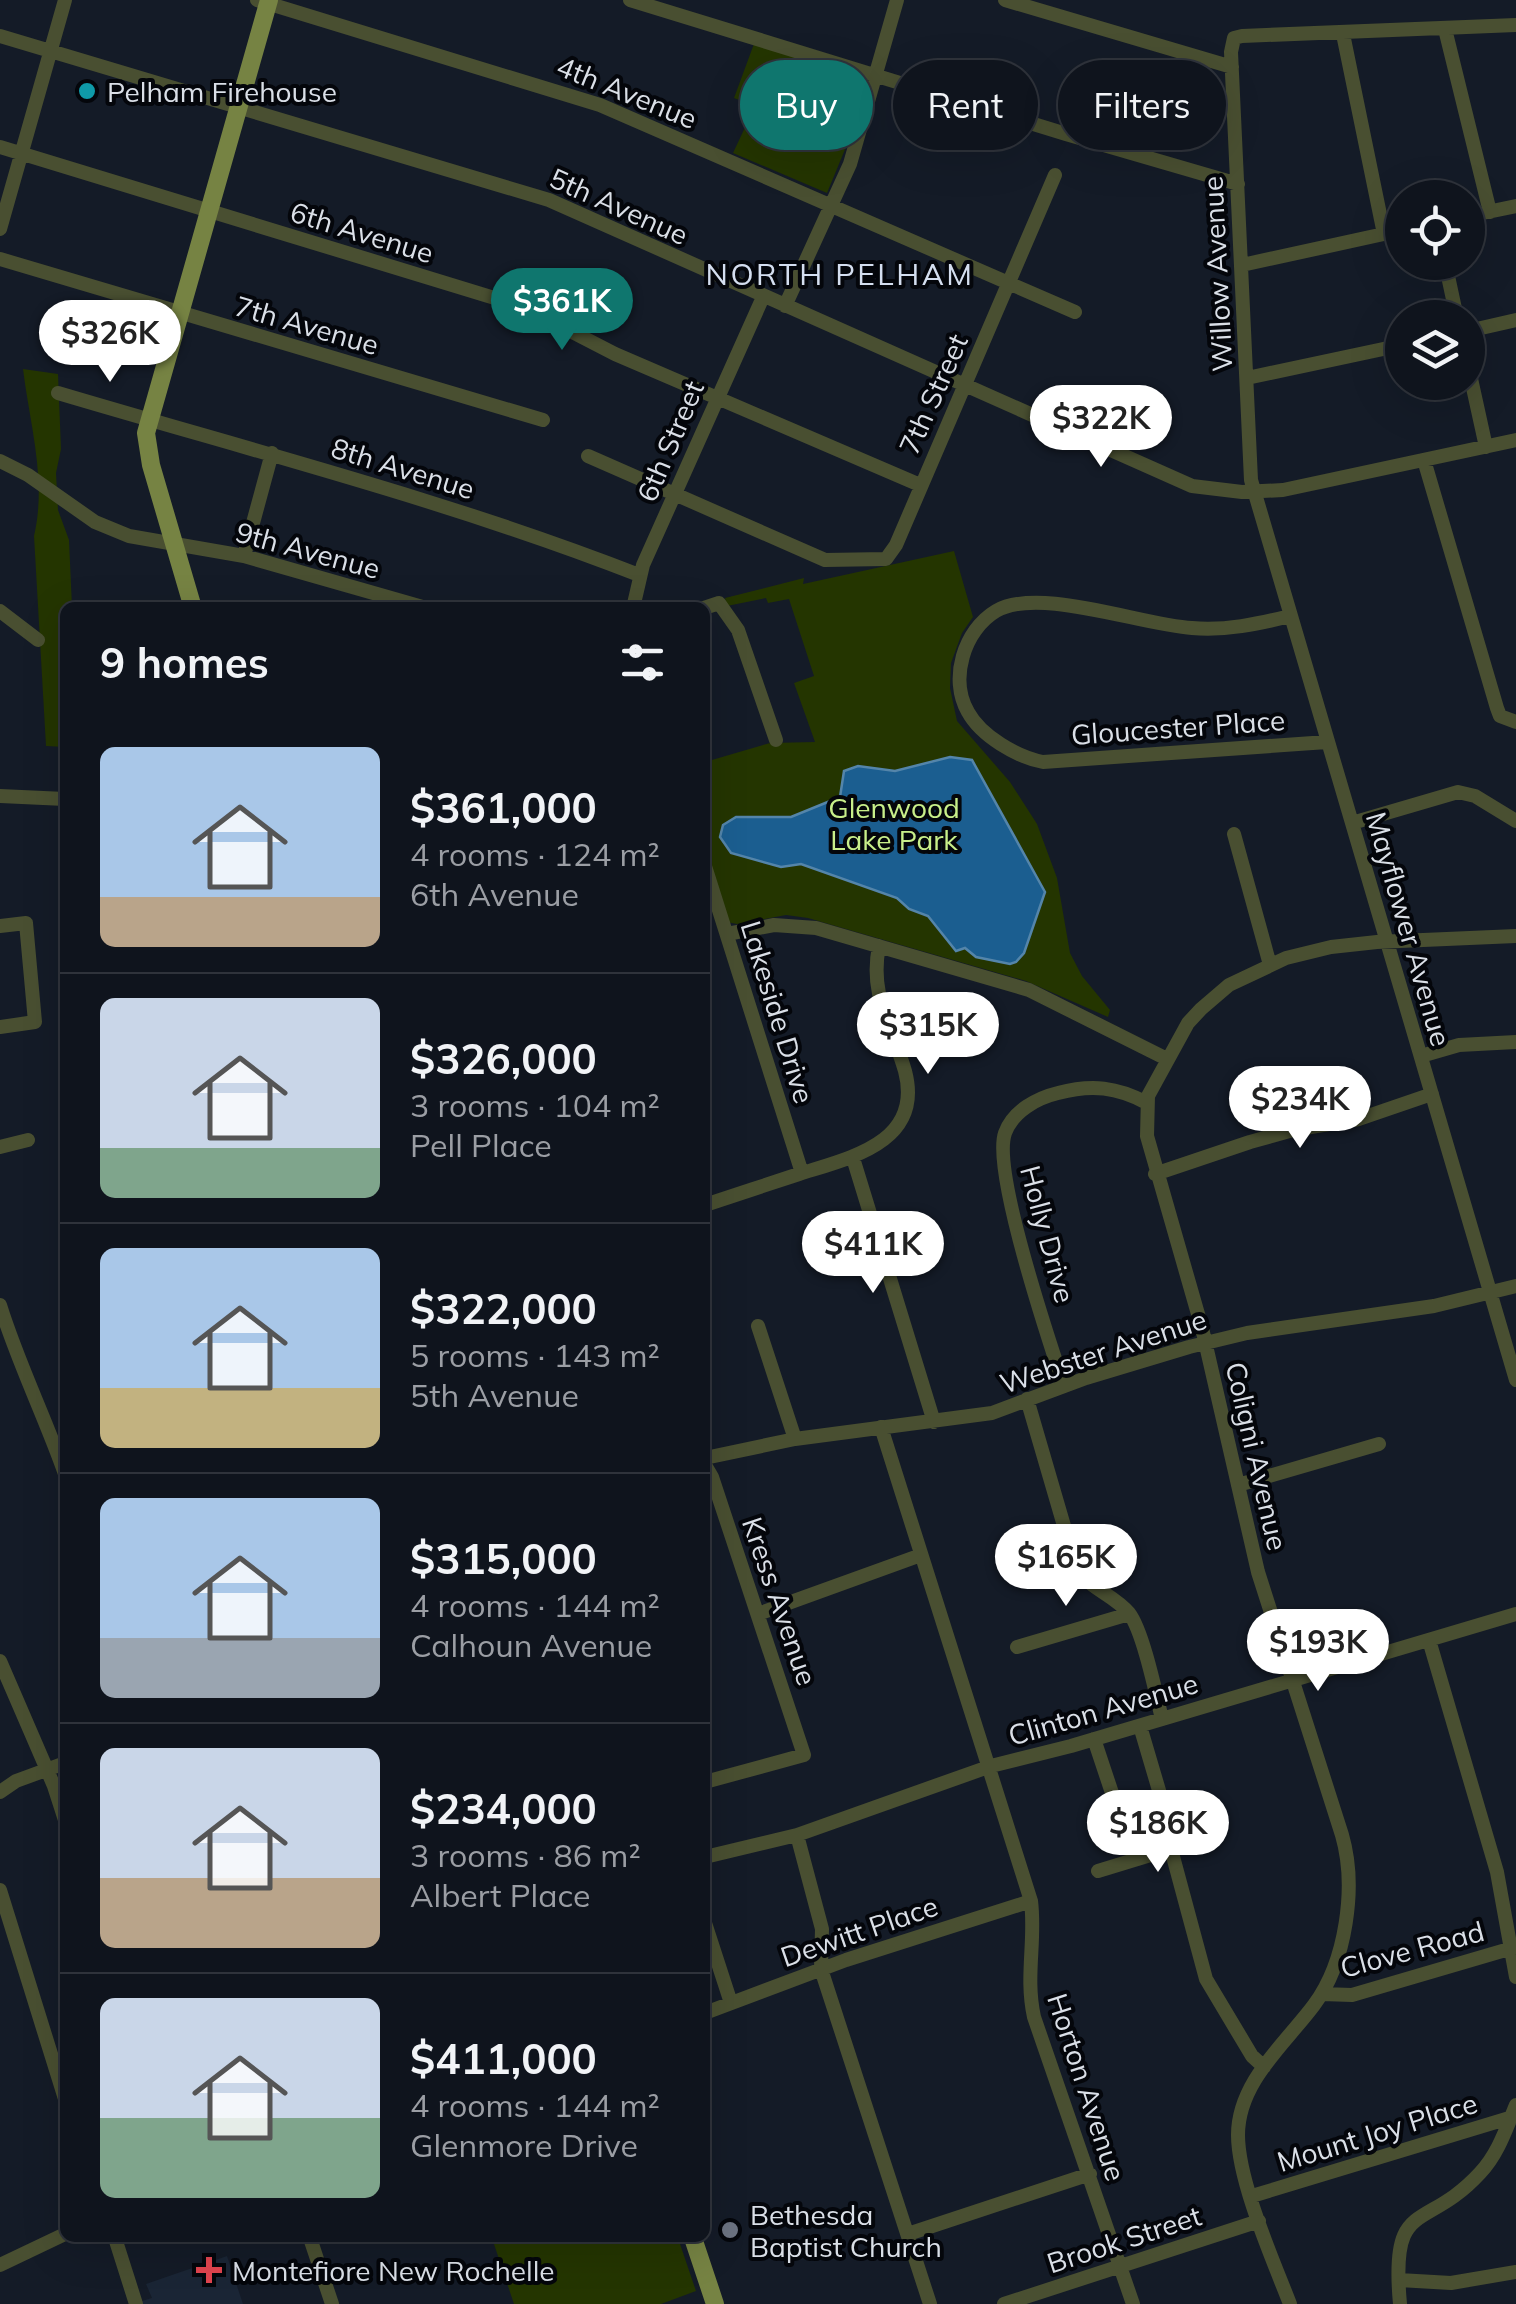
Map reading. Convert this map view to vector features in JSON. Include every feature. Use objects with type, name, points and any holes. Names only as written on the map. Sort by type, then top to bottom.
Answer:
[{"type":"main road","points":[[191,602],[147,450],[148,420],[239,106],[265,1]]},
{"type":"main road","points":[[694,2242],[715,2304]]},
{"type":"street","points":[[0,230],[65,0]]},
{"type":"street","points":[[630,0],[1238,184]]},
{"type":"street","points":[[785,306],[848,170],[897,0]]},
{"type":"street","points":[[1005,0],[1231,60],[1234,38],[1242,36],[1516,25]]},
{"type":"street","name":"4th Avenue","points":[[265,1],[600,104],[1075,312]]},
{"type":"street","points":[[1445,28],[1490,212]]},
{"type":"street","points":[[1242,265],[1384,234],[1343,34]]},
{"type":"street","name":"5th Avenue","points":[[0,36],[549,200],[1177,481],[1254,492],[1516,440]]},
{"type":"street","name":"Willow Avenue","points":[[1231,60],[1254,492]]},
{"type":"street","name":"6th Avenue","points":[[0,147],[524,306],[590,342],[920,485]]},
{"type":"street","name":"7th Street","points":[[674,496],[826,560],[886,559],[892,553],[1055,174]]},
{"type":"street","points":[[1485,213],[1516,206]]},
{"type":"street","name":"7th Avenue","points":[[0,259],[543,420]]},
{"type":"street","name":"6th Street","points":[[634,602],[639,575],[763,297]]},
{"type":"street","points":[[1485,327],[1516,320]]},
{"type":"street","points":[[1247,378],[1385,349]]},
{"type":"street","name":"8th Avenue","points":[[58,393],[272,453],[537,535],[639,575]]},
{"type":"street","points":[[1476,400],[1486,446]]},
{"type":"street","points":[[244,556],[272,453]]},
{"type":"street","points":[[588,456],[674,496]]},
{"type":"street","points":[[1424,460],[1496,708],[1500,716],[1516,722]]},
{"type":"street","name":"9th Avenue","points":[[0,461],[28,475],[95,522],[130,536],[244,556],[405,602]]},
{"type":"street","name":"Mayflower Avenue","points":[[1254,492],[1516,1380]]},
{"type":"street","name":"Gloucester Place","points":[[1290,616],[1215,629],[1154,624],[1036,602],[1012,604],[995,612],[967,644],[960,674],[963,700],[970,717],[988,733],[1033,760],[1327,742]]},
{"type":"street","points":[[710,606],[720,604],[738,630],[776,740]]},
{"type":"street","points":[[0,611],[38,640]]},
{"type":"street","points":[[1352,822],[1458,792],[1475,796],[1516,821]]},
{"type":"street","points":[[0,796],[60,799]]},
{"type":"street","points":[[1234,834],[1270,965]]},
{"type":"street","name":"Lakeside Drive","points":[[710,890],[802,1172]]},
{"type":"street","points":[[0,926],[26,923],[35,1022],[0,1027]]},
{"type":"street","points":[[727,934],[800,925],[879,946],[1029,990],[1167,1059]]},
{"type":"street","name":"Coligni Avenue","points":[[1290,2304],[1259,2220],[1238,2138],[1246,2098],[1264,2067],[1322,1994],[1349,1906],[1349,1866],[1258,1572],[1206,1343],[1146,1136],[1147,1103],[1154,1081],[1188,1023],[1216,995],[1270,965],[1306,952],[1386,941],[1516,936]]},
{"type":"street","points":[[710,1203],[853,1158],[888,1137],[905,1107],[905,1071],[875,979],[879,946]]},
{"type":"street","points":[[1421,1056],[1459,1045],[1516,1042]]},
{"type":"street","name":"Holly Drive","points":[[1064,1386],[1009,1198],[1002,1154],[1004,1136],[1009,1125],[1030,1105],[1067,1091],[1105,1087],[1127,1092],[1147,1103]]},
{"type":"street","points":[[1155,1174],[1279,1134],[1359,1119],[1432,1094]]},
{"type":"street","points":[[0,1147],[28,1140]]},
{"type":"street","points":[[853,1158],[934,1422]]},
{"type":"street","name":"Webster Avenue","points":[[710,1461],[794,1438],[992,1413],[1064,1386],[1206,1343],[1434,1306],[1516,1286]]},
{"type":"street","points":[[0,1306],[6,1350],[48,1424],[60,1459]]},
{"type":"street","points":[[758,1326],[794,1438]]},
{"type":"street","points":[[1027,1399],[1076,1567],[1090,1586],[1129,1614],[1138,1632],[1162,1719]]},
{"type":"street","name":"Horton Avenue","points":[[881,1427],[1031,1901],[1030,1999],[1133,2304]]},
{"type":"street","points":[[1238,1485],[1379,1444]]},
{"type":"street","name":"Kress Avenue","points":[[710,1476],[804,1755],[710,1781]]},
{"type":"street","points":[[758,1614],[921,1555]]},
{"type":"street","points":[[1016,1646],[1129,1614]]},
{"type":"street","name":"Clinton Avenue","points":[[710,1856],[796,1835],[990,1766],[1140,1726],[1516,1614]]},
{"type":"street","points":[[1429,1640],[1489,1841],[1514,1948],[1516,1977]]},
{"type":"street","points":[[0,1661],[60,1806]]},
{"type":"street","points":[[1094,1739],[1121,1820],[1155,1812],[1164,1804],[1140,1726]]},
{"type":"street","points":[[0,1792],[60,1764]]},
{"type":"street","points":[[796,1835],[822,1929],[821,1970],[930,2304]]},
{"type":"street","points":[[1098,1870],[1206,1838]]},
{"type":"street","points":[[1171,1849],[1206,1979],[1252,2056],[1264,2067]]},
{"type":"street","points":[[0,1890],[60,2067]]},
{"type":"street","name":"Dewitt Place","points":[[710,2012],[821,1970],[1031,1901]]},
{"type":"street","points":[[710,1938],[731,2003]]},
{"type":"street","name":"Clove Road","points":[[1322,1994],[1352,1995],[1514,1948]]},
{"type":"street","points":[[1400,2304],[1400,2244],[1410,2222],[1449,2199],[1482,2172],[1514,2113]]},
{"type":"street","name":"Mount Joy Place","points":[[1252,2196],[1514,2113]]},
{"type":"street","points":[[908,2234],[1090,2174]]},
{"type":"street","name":"Brook Street","points":[[1004,2304],[1259,2220]]},
{"type":"street","points":[[0,2265],[60,2236]]},
{"type":"street","points":[[115,2242],[136,2304]]},
{"type":"street","points":[[311,2242],[332,2304]]},
{"type":"street","points":[[1398,2280],[1451,2283],[1516,2272]]},
{"type":"shaded area","name":"Montefiore New Rochelle","points":[[227,2256],[243,2304],[132,2304],[152,2298],[146,2284]]},
{"type":"green space","points":[[755,41],[813,60],[748,60]]},
{"type":"green space","points":[[740,138],[740,150],[845,150],[827,193],[733,153]]},
{"type":"green space","points":[[23,369],[58,374],[58,510],[69,540],[72,602],[60,602],[60,747],[46,746],[34,536],[39,494]]},
{"type":"green space","name":"Glenwood Lake Park","points":[[954,551],[973,617],[962,633],[951,663],[950,688],[957,721],[1010,782],[1037,824],[1057,878],[1070,953],[1082,976],[1110,1010],[1108,1017],[1026,981],[808,918],[786,915],[737,924],[727,922],[710,866],[710,761],[770,743],[815,742],[794,683],[814,676],[789,599],[768,603],[766,598],[727,606],[725,598],[804,578],[803,584]]},
{"type":"green space","points":[[493,2242],[679,2242],[696,2291],[661,2304],[514,2304]]},
{"type":"water","points":[[950,757],[972,760],[1045,892],[1024,953],[1016,962],[976,957],[965,948],[956,951],[928,916],[909,909],[897,898],[801,864],[781,867],[731,853],[720,837],[723,825],[736,817],[791,817],[840,797],[844,771],[858,766],[895,771]]},
{"type":"place","name":"Pelham Firehouse","points":[[87,91]]},
{"type":"place","name":"Bethesda Baptist Church","points":[[730,2230]]},
{"type":"place","name":"Montefiore New Rochelle","points":[[209,2270]]},
{"type":"district","name":"NORTH PELHAM","points":[[840,274]]}]
